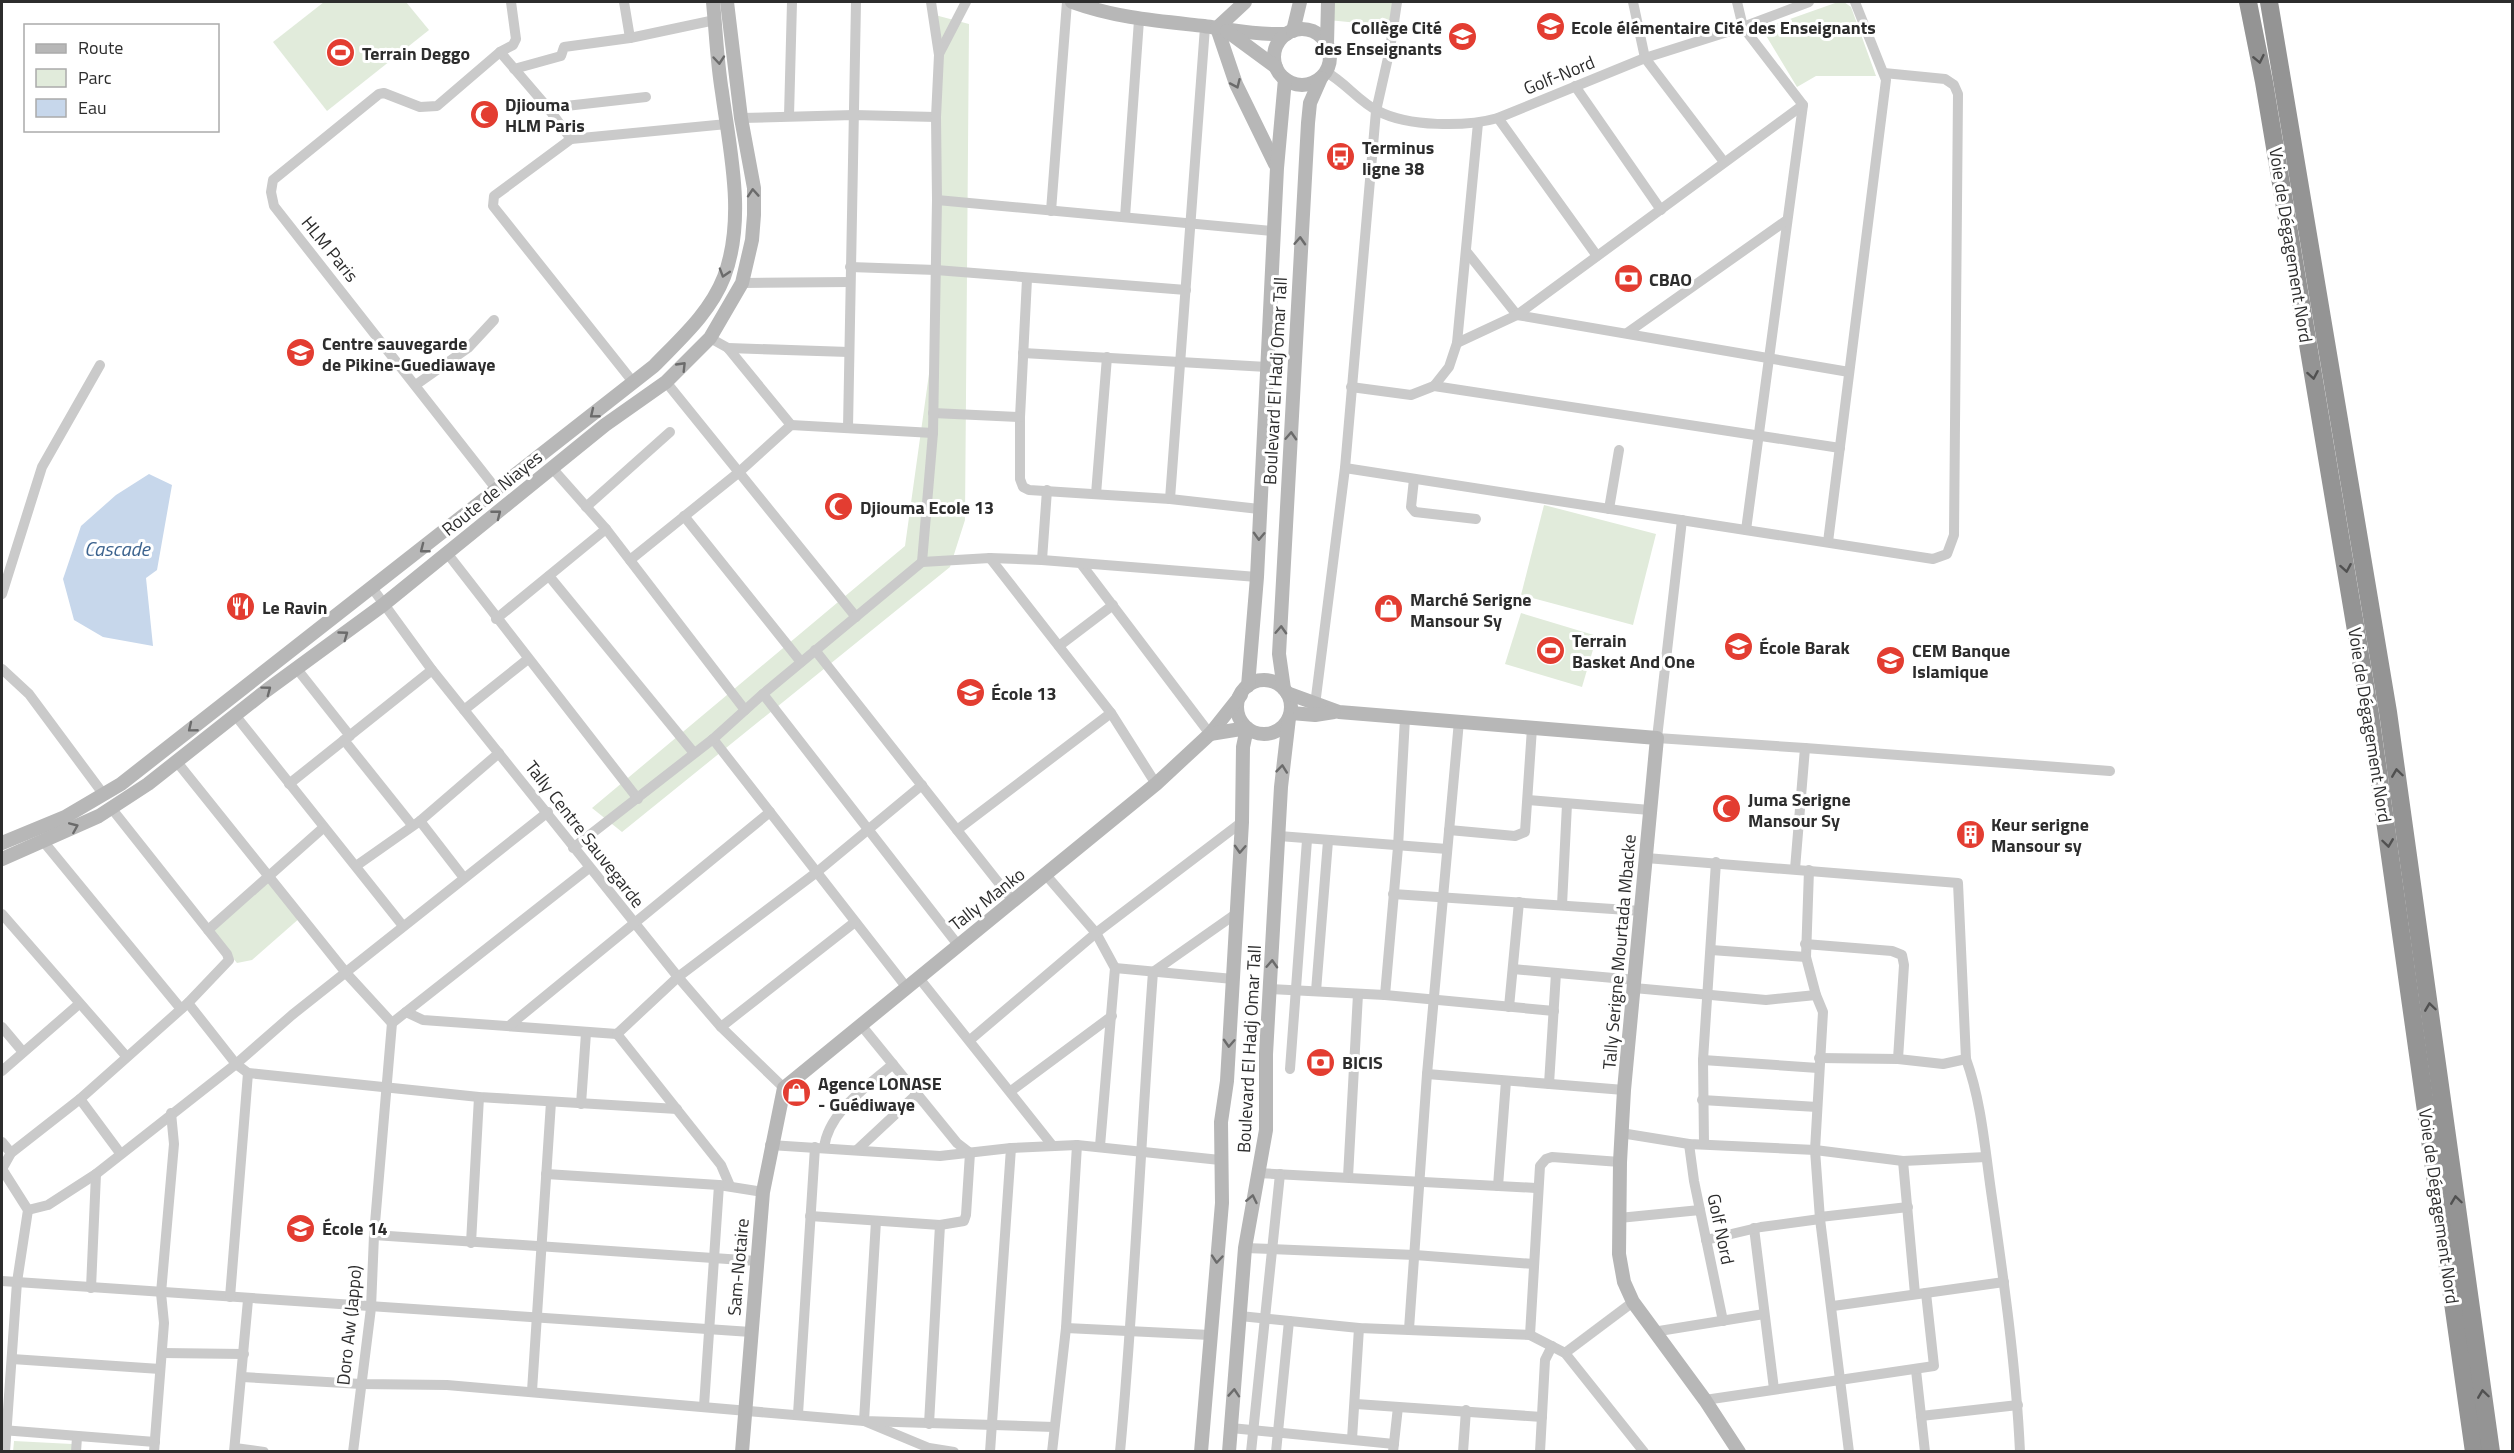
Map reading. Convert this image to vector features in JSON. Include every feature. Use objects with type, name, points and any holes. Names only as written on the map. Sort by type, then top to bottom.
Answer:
[{"type":"highway","name":"Voie de Dégagement Nord","points":[[2248,2],[2264,82],[2370,714],[2474,1452]]},
{"type":"highway","name":"Voie de Dégagement Nord","points":[[2269,2],[2388,712],[2491,1452]]},
{"type":"main road","name":"Route de Niayes","points":[[2,843],[65,817],[104,795],[373,589],[654,366],[696,322],[713,300],[725,276],[733,232],[734,180],[713,2]]},
{"type":"main road","name":"Route de Niayes","points":[[2,859],[112,809],[177,762],[384,605],[605,425],[666,382],[710,338],[742,283],[752,240],[754,215],[754,188],[741,118],[727,2]]},
{"type":"main road","points":[[1072,2],[1103,7],[1139,20],[1216,28],[1255,35],[1313,31],[1327,44]]},
{"type":"main road","points":[[1216,28],[1245,2]]},
{"type":"main road","points":[[1276,67],[1276,49],[1290,33],[1300,2]]},
{"type":"main road","name":"Boulevard El Hadj Omar Tall","points":[[1286,691],[1280,654],[1300,238],[1310,104],[1330,58],[1327,44],[1328,2]]},
{"type":"main road","points":[[1216,28],[1276,67],[1285,79],[1303,85],[1323,75]]},
{"type":"main road","points":[[1216,28],[1236,84],[1264,136],[1277,168]]},
{"type":"main road","name":"Boulevard El Hadj Omar Tall","points":[[1245,691],[1257,577],[1273,231],[1285,79]]},
{"type":"main road","points":[[1286,691],[1290,716],[1281,728],[1270,734],[1258,734],[1247,728],[1239,716],[1245,691],[1254,682],[1266,680],[1315,705],[1339,712],[1657,738]]},
{"type":"main road","name":"Tally Manko","points":[[784,1088],[1156,784],[1210,734],[1245,691]]},
{"type":"main road","points":[[1290,716],[1339,712]]},
{"type":"main road","name":"Boulevard El Hadj Omar Tall","points":[[1229,1452],[1245,1248],[1266,1130],[1278,836],[1281,787],[1290,716]]},
{"type":"main road","points":[[1210,734],[1247,728]]},
{"type":"main road","name":"Boulevard El Hadj Omar Tall","points":[[1200,1452],[1222,1203],[1220,1160],[1237,913],[1243,747],[1247,728]]},
{"type":"main road","name":"Tally Serigne Mourtada Mbacke","points":[[1657,738],[1621,1133],[1619,1218],[1621,1268],[1633,1302],[1705,1400],[1739,1452]]},
{"type":"main road","name":"Sam-Notaire","points":[[742,1452],[763,1192],[770,1145],[784,1088]]},
{"type":"street","points":[[512,2],[516,39],[513,45],[500,52],[571,139]]},
{"type":"street","points":[[624,2],[630,38]]},
{"type":"street","points":[[789,116],[792,2]]},
{"type":"street","points":[[848,428],[856,2]]},
{"type":"street","points":[[922,562],[933,433],[936,270],[936,117],[939,55],[931,2]]},
{"type":"street","points":[[939,55],[966,2]]},
{"type":"street","points":[[1051,211],[1067,2]]},
{"type":"street","points":[[1315,705],[1345,468],[1376,111],[1390,49],[1397,2]]},
{"type":"street","points":[[1633,2],[1645,58],[1724,162]]},
{"type":"street","points":[[1737,2],[1743,27],[1803,105],[1746,530]]},
{"type":"street","name":"Golf-Nord","points":[[1323,75],[1339,79],[1376,111],[1424,122],[1478,123],[1498,118],[1645,58],[1743,27],[1809,2]]},
{"type":"street","points":[[1828,542],[1886,80],[1855,2]]},
{"type":"street","points":[[514,69],[561,56],[564,48],[630,38],[715,20]]},
{"type":"street","points":[[1125,217],[1139,20]]},
{"type":"street","points":[[1170,499],[1191,224],[1216,28]]},
{"type":"street","name":"HLM Paris","points":[[497,490],[417,384],[274,206],[271,192],[273,180],[379,94],[384,93],[420,107],[437,106],[500,52]]},
{"type":"street","points":[[1345,468],[1933,559],[1947,554],[1954,536],[1958,94],[1954,85],[1945,79],[1884,73]]},
{"type":"street","points":[[1575,86],[1661,210]]},
{"type":"street","points":[[548,108],[646,97]]},
{"type":"street","points":[[1457,344],[1517,315],[1803,105]]},
{"type":"street","points":[[741,118],[854,115],[936,117]]},
{"type":"street","points":[[1498,118],[1597,256]]},
{"type":"street","points":[[1434,386],[1449,367],[1457,344],[1478,123]]},
{"type":"street","points":[[633,382],[493,206],[494,196],[571,139],[727,124]]},
{"type":"street","points":[[937,200],[1273,231]]},
{"type":"street","points":[[1627,333],[1787,220]]},
{"type":"street","points":[[1466,251],[1517,315],[1849,372]]},
{"type":"street","points":[[850,267],[936,270],[1186,290]]},
{"type":"street","points":[[1027,279],[1020,417],[1021,483],[1029,490],[1170,499],[1259,509]]},
{"type":"street","points":[[742,283],[850,282]]},
{"type":"street","points":[[417,384],[468,348],[494,320]]},
{"type":"street","points":[[710,338],[728,348],[791,426]]},
{"type":"street","points":[[728,348],[849,352]]},
{"type":"street","points":[[1023,353],[1266,367]]},
{"type":"street","points":[[1096,494],[1107,357]]},
{"type":"street","points":[[2,594],[42,467],[100,365]]},
{"type":"street","points":[[666,382],[856,617]]},
{"type":"street","points":[[1352,387],[1411,395],[1434,386],[1840,448]]},
{"type":"street","points":[[933,412],[1020,417]]},
{"type":"street","points":[[630,560],[738,473],[791,426],[933,433]]},
{"type":"street","points":[[586,507],[670,432]]},
{"type":"street","points":[[1609,508],[1619,450]]},
{"type":"street","points":[[552,468],[606,529],[745,710]]},
{"type":"street","points":[[1414,478],[1411,507],[1415,512],[1476,519]]},
{"type":"street","points":[[1042,560],[1047,490]]},
{"type":"street","points":[[684,516],[801,662]]},
{"type":"street","points":[[1682,520],[1657,738],[2110,771]]},
{"type":"street","points":[[496,619],[606,529]]},
{"type":"street","points":[[447,553],[638,799]]},
{"type":"street","points":[[990,558],[1111,713],[1156,784]]},
{"type":"street","points":[[573,848],[712,739],[922,562],[990,558],[1042,560],[1082,565],[1257,577]]},
{"type":"street","points":[[1082,565],[1210,734]]},
{"type":"street","points":[[549,576],[694,753]]},
{"type":"street","name":"Tally Centre Sauvegarde","points":[[373,589],[464,711],[548,812],[573,848],[678,977],[721,1028],[784,1088]]},
{"type":"street","points":[[1059,646],[1113,605]]},
{"type":"street","points":[[815,650],[1013,901]]},
{"type":"street","points":[[464,711],[528,659]]},
{"type":"street","points":[[2,669],[29,694],[104,795]]},
{"type":"street","points":[[297,669],[347,738],[464,878]]},
{"type":"street","points":[[289,784],[432,670]]},
{"type":"street","points":[[763,694],[958,945]]},
{"type":"street","points":[[957,830],[1111,713]]},
{"type":"street","points":[[236,715],[323,828],[404,926]]},
{"type":"street","points":[[1385,995],[1398,847],[1405,718]]},
{"type":"street","points":[[1409,1329],[1427,1074],[1459,721]]},
{"type":"street","points":[[1449,830],[1521,835],[1527,828],[1532,728]]},
{"type":"street","points":[[712,739],[907,988]]},
{"type":"street","points":[[1795,869],[1804,748]]},
{"type":"street","points":[[356,866],[416,823],[499,753]]},
{"type":"street","points":[[177,762],[347,974],[392,1023],[589,868]]},
{"type":"street","points":[[406,1012],[423,1020],[617,1034],[678,977],[817,872],[922,785]]},
{"type":"street","points":[[1528,800],[1650,810]]},
{"type":"street","points":[[1562,905],[1567,804]]},
{"type":"street","points":[[5,1452],[4,1430],[17,1282],[28,1210],[2,1169],[11,1153],[80,1099],[184,1006],[229,960],[227,954],[112,809]]},
{"type":"street","points":[[28,1210],[48,1205],[96,1174],[548,812]]},
{"type":"street","points":[[510,1025],[770,812]]},
{"type":"street","points":[[970,1040],[1096,933],[1242,822]]},
{"type":"street","points":[[208,930],[323,828]]},
{"type":"street","points":[[1278,836],[1447,849]]},
{"type":"street","points":[[1290,1069],[1307,840]]},
{"type":"street","points":[[43,841],[184,1006],[236,1064],[248,1073],[478,1097],[677,1109]]},
{"type":"street","points":[[1317,991],[1328,841]]},
{"type":"street","points":[[1647,858],[1958,883],[1966,1059],[1977,1095],[2004,1282],[2018,1405],[2020,1452]]},
{"type":"street","points":[[1704,1144],[1703,1060],[1716,862]]},
{"type":"street","points":[[1809,870],[1806,957],[1816,996],[1823,1012],[1818,1063],[1815,1150],[1820,1218],[1833,1306],[1849,1452]]},
{"type":"street","points":[[1046,875],[1096,933],[1115,968],[1100,1146]]},
{"type":"street","points":[[1393,894],[1642,911]]},
{"type":"street","points":[[1509,1007],[1519,902]]},
{"type":"street","points":[[1153,972],[1237,913]]},
{"type":"street","points":[[2,914],[126,1056]]},
{"type":"street","points":[[721,1028],[855,922]]},
{"type":"street","points":[[1805,944],[1892,951],[1902,955],[1904,965],[1898,1059]]},
{"type":"street","points":[[1711,950],[1806,957]]},
{"type":"street","points":[[1115,968],[1233,979]]},
{"type":"street","points":[[1513,969],[1766,1000],[1816,996]]},
{"type":"street","points":[[1120,1452],[1131,1331],[1139,1150],[1153,972]]},
{"type":"street","points":[[1549,1084],[1556,973]]},
{"type":"street","points":[[920,978],[1052,1145]]},
{"type":"street","points":[[1270,989],[1385,995],[1433,1002],[1554,1011]]},
{"type":"street","points":[[1348,1177],[1358,994]]},
{"type":"street","points":[[2,1071],[79,1004]]},
{"type":"street","points":[[1011,1091],[1112,1016]]},
{"type":"street","name":"Doro Aw (Jappo)","points":[[353,1452],[371,1308],[374,1236],[392,1023]]},
{"type":"street","points":[[861,1025],[916,1095],[957,1143],[970,1153]]},
{"type":"street","points":[[2,1027],[23,1052]]},
{"type":"street","points":[[581,1104],[586,1033]]},
{"type":"street","points":[[617,1034],[721,1165],[724,1186],[712,1258],[704,1406]]},
{"type":"street","points":[[1703,1060],[1818,1063],[1898,1059],[1943,1064],[1966,1059]]},
{"type":"street","points":[[798,1414],[810,1216],[819,1148],[849,1102],[893,1064]]},
{"type":"street","points":[[230,1297],[248,1073]]},
{"type":"street","points":[[1427,1074],[1624,1090]]},
{"type":"street","points":[[1498,1186],[1506,1081]]},
{"type":"street","points":[[857,1150],[916,1095]]},
{"type":"street","points":[[471,1243],[478,1097]]},
{"type":"street","points":[[80,1099],[120,1153]]},
{"type":"street","points":[[1702,1100],[1817,1107]]},
{"type":"street","points":[[532,1391],[551,1102]]},
{"type":"street","points":[[4,1430],[155,1447],[164,1323],[161,1293],[174,1144],[171,1113]]},
{"type":"street","points":[[1621,1133],[1689,1144],[1815,1150],[1903,1161],[1986,1157]]},
{"type":"street","points":[[2,1142],[11,1153]]},
{"type":"street","name":"Golf Nord","points":[[1689,1144],[1723,1321]]},
{"type":"street","points":[[770,1145],[940,1156],[1011,1148],[1077,1145],[1220,1160]]},
{"type":"street","points":[[1052,1452],[1065,1328],[1077,1145]]},
{"type":"street","points":[[990,1452],[1011,1148]]},
{"type":"street","points":[[810,1216],[940,1225],[964,1221],[970,1153]]},
{"type":"street","points":[[1530,1335],[1536,1188],[1540,1166],[1546,1159],[1620,1162]]},
{"type":"street","points":[[1705,1400],[1841,1378],[1916,1370],[1935,1364],[1920,1293],[1903,1161]]},
{"type":"street","points":[[1258,1173],[1536,1188]]},
{"type":"street","points":[[91,1288],[96,1174]]},
{"type":"street","points":[[546,1174],[724,1186],[763,1192]]},
{"type":"street","points":[[1251,1452],[1280,1174]]},
{"type":"street","points":[[1706,1239],[1754,1228],[1908,1207]]},
{"type":"street","points":[[1619,1218],[1700,1210]]},
{"type":"street","points":[[864,1421],[876,1221]]},
{"type":"street","points":[[929,1424],[940,1225]]},
{"type":"street","points":[[1754,1228],[1774,1389]]},
{"type":"street","points":[[374,1236],[757,1261]]},
{"type":"street","points":[[1245,1248],[1414,1255],[1534,1264]]},
{"type":"street","points":[[2,1281],[248,1300],[371,1308],[399,1307],[537,1319],[751,1332]]},
{"type":"street","points":[[1833,1306],[2004,1282]]},
{"type":"street","points":[[248,1300],[235,1450],[264,1452]]},
{"type":"street","points":[[1565,1353],[1633,1302]]},
{"type":"street","points":[[1653,1332],[1764,1314]]},
{"type":"street","points":[[1240,1316],[1359,1328],[1530,1335],[1565,1353],[1644,1452]]},
{"type":"street","points":[[1276,1452],[1289,1321]]},
{"type":"street","points":[[1065,1328],[1210,1335]]},
{"type":"street","points":[[1352,1439],[1359,1328]]},
{"type":"street","points":[[1540,1452],[1545,1360],[1552,1346]]},
{"type":"street","points":[[162,1353],[244,1354]]},
{"type":"street","points":[[12,1359],[160,1369]]},
{"type":"street","points":[[1916,1370],[1924,1452]]},
{"type":"street","points":[[242,1377],[361,1384],[447,1385],[532,1391],[864,1421],[1054,1427]]},
{"type":"street","points":[[1356,1404],[1542,1417]]},
{"type":"street","points":[[1921,1416],[2018,1405]]},
{"type":"street","points":[[1231,1428],[1352,1439],[1393,1448],[1398,1407]]},
{"type":"street","points":[[1463,1452],[1466,1410]]},
{"type":"street","points":[[864,1421],[929,1448],[954,1452]]},
{"type":"street","points":[[76,1452],[77,1437]]},
{"type":"green space","name":"Terrain Deggo","points":[[324,2],[406,2],[429,30],[327,111],[273,42]]},
{"type":"green space","points":[[1329,2],[1393,2],[1389,26],[1328,20]]},
{"type":"green space","points":[[1838,2],[1844,2],[1851,7],[1876,76],[1816,76],[1797,87],[1762,29]]},
{"type":"green space","points":[[935,15],[969,24],[965,520],[950,567],[622,832],[592,808],[905,546],[934,338]]},
{"type":"green space","points":[[1544,505],[1656,534],[1633,625],[1521,595]]},
{"type":"green space","name":"Terrain Basket And One","points":[[1521,613],[1597,636],[1582,687],[1505,664]]},
{"type":"green space","points":[[268,877],[301,917],[252,960],[237,963],[209,930]]},
{"type":"green space","points":[[14,1441],[72,1444],[72,1451],[13,1452]]},
{"type":"water","name":"Cascade","points":[[149,474],[172,485],[157,570],[146,578],[153,646],[103,637],[74,620],[63,579],[81,526],[116,495]]},
{"type":"place","name":"Ecole élémentaire Cité des Enseignants","points":[[1550,27]]},
{"type":"place","name":"Collège Cité des Enseignants","points":[[1463,37]]},
{"type":"place","name":"Terrain Deggo","points":[[341,53]]},
{"type":"place","name":"Djiouma HLM Paris","points":[[484,114]]},
{"type":"place","name":"Terminus ligne 38","points":[[1341,157]]},
{"type":"place","name":"CBAO","points":[[1628,279]]},
{"type":"place","name":"Centre sauvegarde de Pikine-Guediawaye","points":[[301,353]]},
{"type":"place","name":"Djiouma Ecole 13","points":[[839,507]]},
{"type":"place","name":"Le Ravin","points":[[241,607]]},
{"type":"place","name":"Marché Serigne Mansour Sy","points":[[1389,609]]},
{"type":"place","name":"École Barak","points":[[1738,647]]},
{"type":"place","name":"Terrain Basket And One","points":[[1551,650]]},
{"type":"place","name":"CEM Banque Islamique","points":[[1891,660]]},
{"type":"place","name":"École 13","points":[[970,693]]},
{"type":"place","name":"Juma Serigne Mansour Sy","points":[[1727,809]]},
{"type":"place","name":"Keur serigne Mansour sy","points":[[1970,834]]},
{"type":"place","name":"BICIS","points":[[1321,1062]]},
{"type":"place","name":"Agence LONASE - Guédiwaye","points":[[797,1093]]},
{"type":"place","name":"École 14","points":[[301,1228]]}]
